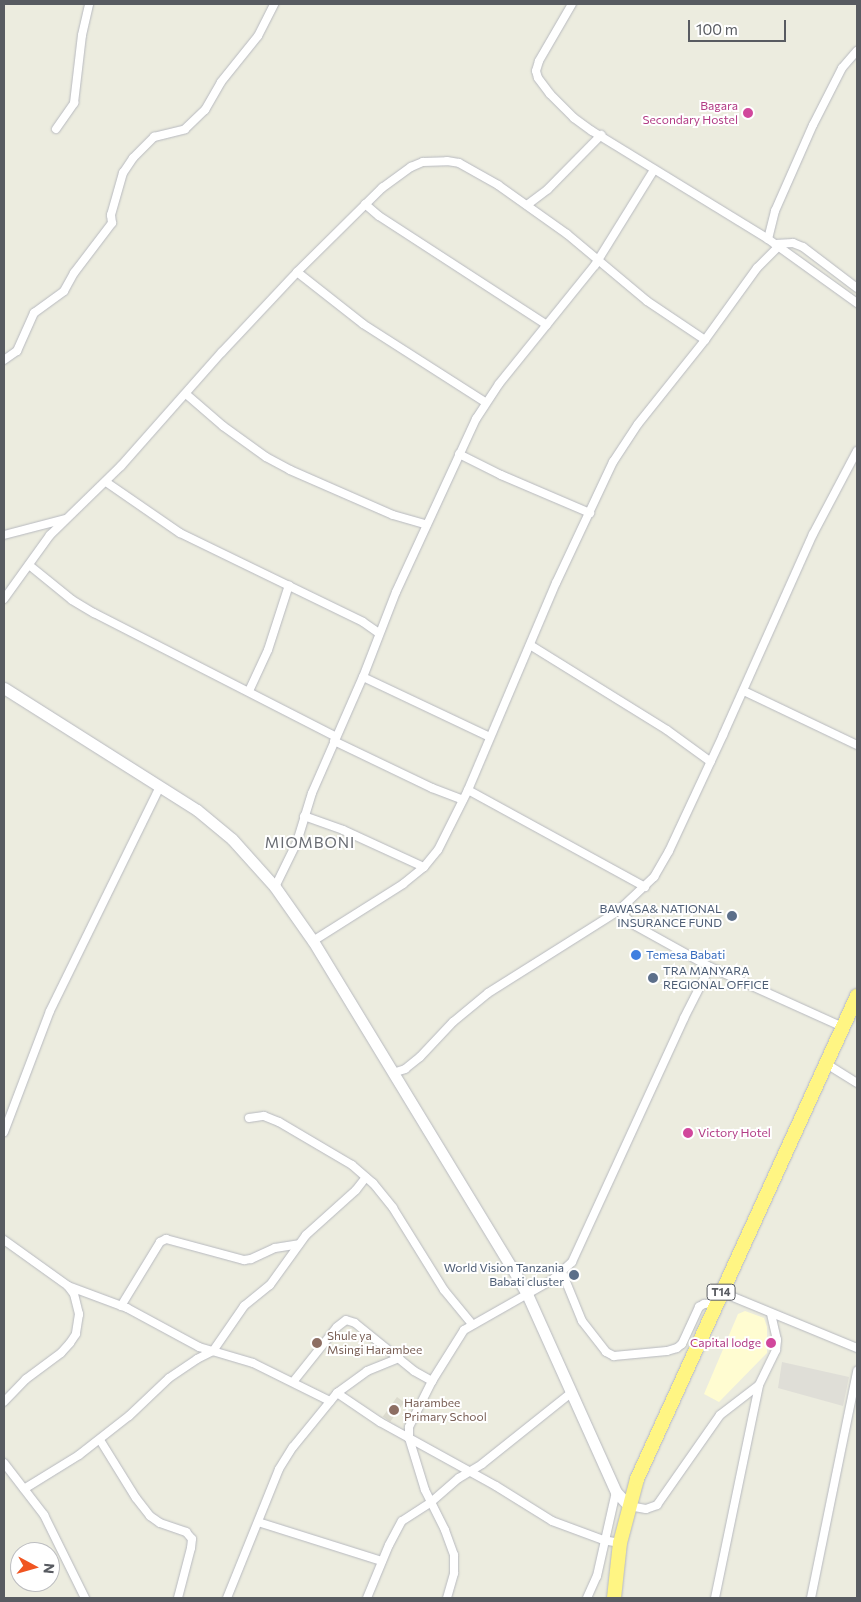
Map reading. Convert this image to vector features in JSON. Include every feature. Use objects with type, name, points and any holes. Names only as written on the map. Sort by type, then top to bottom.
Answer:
[{"type":"highway","name":"T14","points":[[614,1598],[620,1543],[640,1471],[857,996]]},
{"type":"street","points":[[56,129],[74,103],[82,36],[89,4]]},
{"type":"street","points":[[4,360],[17,351],[34,313],[64,291],[74,273],[112,223],[111,215],[123,173],[133,158],[154,137],[185,130],[205,110],[221,82],[258,36],[274,4]]},
{"type":"street","points":[[572,4],[539,61],[536,71],[538,78],[550,94],[574,118],[774,244],[857,303]]},
{"type":"street","points":[[313,941],[403,884],[424,866],[438,850],[468,790],[556,583],[613,462],[631,433],[705,340],[774,244],[775,211],[813,125],[842,68],[857,51]]},
{"type":"street","points":[[527,205],[565,173],[601,135]]},
{"type":"street","points":[[4,599],[50,535],[106,482],[297,272],[365,204],[398,175],[417,164],[434,160],[459,163],[498,185],[598,259],[647,301],[705,340]]},
{"type":"street","points":[[274,887],[297,842],[304,816],[335,739],[363,677],[379,633],[459,454],[486,402],[598,259],[654,170]]},
{"type":"street","points":[[365,204],[379,216],[547,325]]},
{"type":"street","points":[[774,244],[792,243],[802,247],[857,288]]},
{"type":"street","points":[[297,272],[363,324],[486,402]]},
{"type":"street","points":[[186,394],[247,444],[274,461],[393,515],[427,525]]},
{"type":"street","points":[[393,1073],[405,1069],[420,1057],[453,1022],[488,992],[618,911],[645,887],[661,867],[744,691],[814,534],[857,451]]},
{"type":"street","points":[[459,454],[501,475],[590,513]]},
{"type":"street","points":[[106,482],[180,533],[363,622],[379,633]]},
{"type":"street","points":[[4,535],[68,518]]},
{"type":"street","points":[[29,565],[72,600],[94,613],[249,691],[335,739],[432,788],[463,800]]},
{"type":"street","points":[[249,691],[268,650],[289,585]]},
{"type":"street","points":[[530,645],[667,730],[711,762]]},
{"type":"street","points":[[363,677],[490,737]]},
{"type":"street","points":[[4,688],[72,733],[196,810],[226,833],[251,858],[274,887],[313,941],[527,1294],[616,1492],[630,1506],[646,1509],[657,1505],[720,1415],[759,1384]]},
{"type":"street","points":[[744,691],[857,745]]},
{"type":"street","points":[[4,1132],[50,1011],[160,786]]},
{"type":"street","points":[[468,790],[645,887]]},
{"type":"street","points":[[304,816],[343,830],[424,866]]},
{"type":"street","points":[[618,911],[636,926],[710,966],[843,1027]]},
{"type":"street","points":[[447,1598],[454,1573],[454,1555],[445,1530],[430,1503],[409,1438],[409,1427],[458,1337],[472,1324],[527,1294],[562,1272],[572,1262],[580,1249],[676,1035],[710,966]]},
{"type":"street","points":[[825,1064],[857,1083]]},
{"type":"street","points":[[250,1118],[264,1116],[272,1118],[340,1157],[366,1177],[393,1208],[444,1290],[472,1324]]},
{"type":"street","points":[[24,1489],[68,1463],[100,1440],[129,1416],[169,1378],[197,1359],[213,1351],[234,1318],[248,1301],[270,1285],[299,1244],[322,1218],[356,1190],[366,1177]]},
{"type":"street","points":[[121,1306],[160,1242],[166,1238],[244,1260],[251,1260],[275,1248],[299,1244]]},
{"type":"street","points":[[4,1240],[68,1286],[121,1306],[199,1347],[253,1363],[330,1401]]},
{"type":"street","points":[[562,1272],[582,1321],[606,1352],[614,1356],[667,1351],[677,1348],[682,1344],[699,1306],[719,1298],[771,1314],[857,1348]]},
{"type":"street","points":[[4,1402],[26,1379],[62,1353],[76,1334],[79,1314],[74,1294],[68,1286]]},
{"type":"street","points":[[715,1598],[759,1384],[776,1350],[777,1340],[771,1314]]},
{"type":"street","points":[[293,1382],[337,1327],[346,1320],[356,1323],[414,1371],[432,1382]]},
{"type":"street","points":[[227,1598],[281,1464],[336,1393],[367,1371],[399,1358]]},
{"type":"street","points":[[810,1598],[857,1372]]},
{"type":"street","points":[[336,1393],[552,1521],[603,1540],[620,1543]]},
{"type":"street","points":[[367,1598],[382,1561],[402,1521],[430,1503],[459,1478],[471,1472],[570,1393]]},
{"type":"street","points":[[100,1440],[136,1498],[150,1516],[160,1523],[186,1532],[192,1539],[178,1598]]},
{"type":"street","points":[[4,1463],[49,1524],[85,1598]]},
{"type":"street","points":[[587,1598],[596,1576],[603,1540],[616,1492]]},
{"type":"street","points":[[258,1522],[382,1561]]},
{"type":"shaded area","points":[[745,1311],[764,1318],[767,1327],[767,1353],[719,1402],[704,1394],[738,1314]]},
{"type":"shaded area","points":[[782,1362],[849,1377],[843,1406],[778,1388]]},
{"type":"shaded area","name":"Harambee Primary School","points":[[397,1397],[404,1402],[390,1422],[383,1416]]},
{"type":"place","name":"Bagara Secondary Hostel","points":[[748,113]]},
{"type":"place","name":"BAWASA& NATIONAL INSURANCE FUND","points":[[732,916]]},
{"type":"place","name":"Temesa Babati","points":[[636,955]]},
{"type":"place","name":"TRA MANYARA REGIONAL OFFICE","points":[[653,978]]},
{"type":"place","name":"Victory Hotel","points":[[688,1133]]},
{"type":"place","name":"World Vision Tanzania Babati cluster","points":[[574,1275]]},
{"type":"place","name":"Shule ya Msingi Harambee","points":[[317,1343]]},
{"type":"place","name":"Capital lodge","points":[[771,1343]]},
{"type":"place","name":"Harambee Primary School","points":[[394,1410]]},
{"type":"district","name":"MIOMBONI","points":[[310,843]]}]
